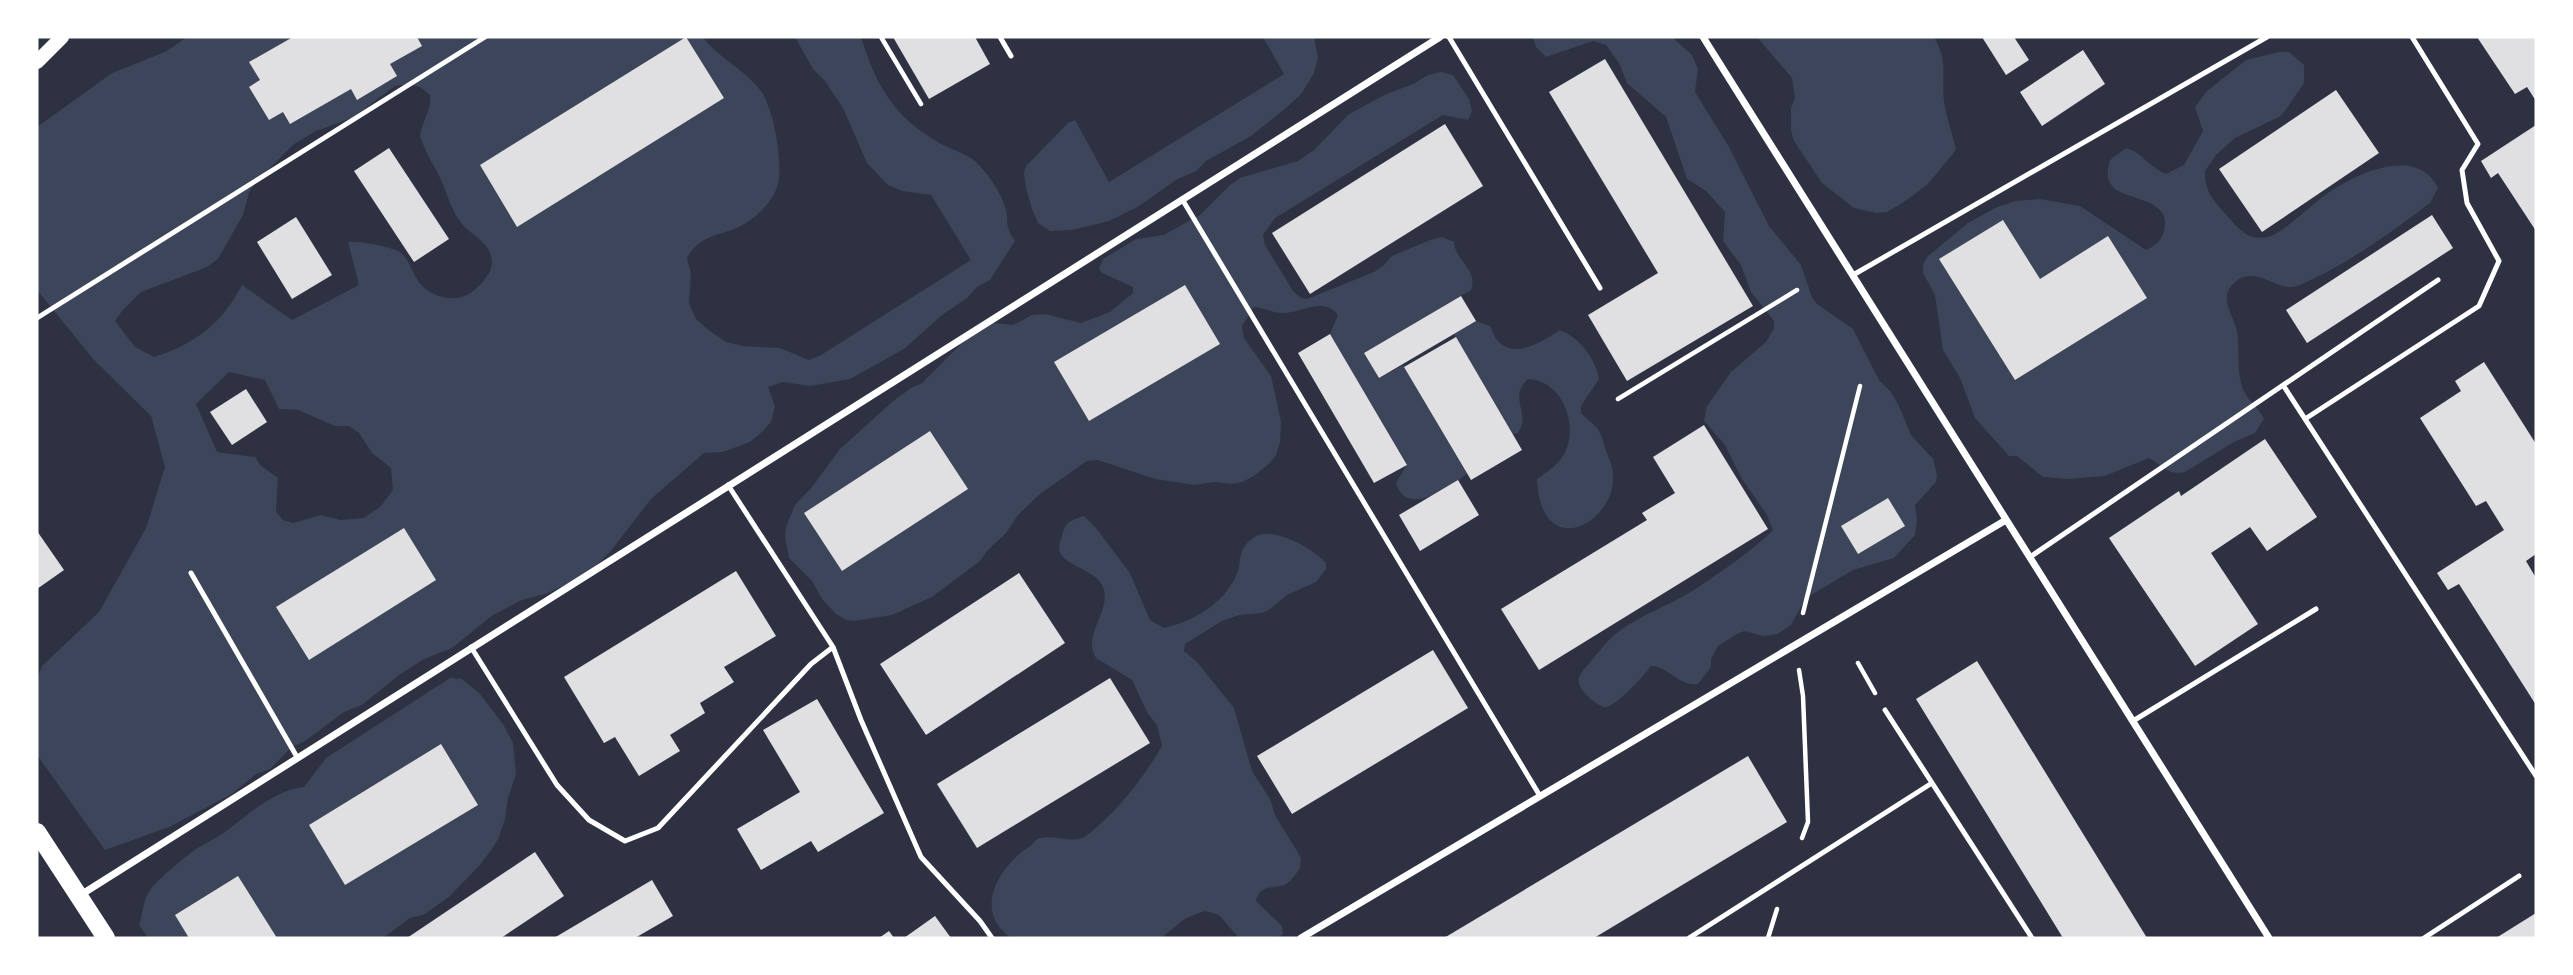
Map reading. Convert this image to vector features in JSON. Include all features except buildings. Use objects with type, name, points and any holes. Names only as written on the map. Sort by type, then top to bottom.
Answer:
[{"type":"main road","points":[[37,62],[62,37]]},
{"type":"main road","points":[[37,832],[106,938]]},
{"type":"street","points":[[79,897],[1440,37]]},
{"type":"street","points":[[1703,37],[2269,938]]},
{"type":"street","points":[[1301,938],[2007,520]]},
{"type":"lane","points":[[37,318],[485,37]]},
{"type":"lane","points":[[1000,37],[1011,56]]},
{"type":"lane","points":[[1449,37],[1600,288]]},
{"type":"lane","points":[[1853,275],[2267,37]]},
{"type":"lane","points":[[2305,419],[2479,306],[2498,261],[2467,203],[2462,170],[2477,144],[2412,37]]},
{"type":"lane","points":[[1182,199],[1540,796]]},
{"type":"lane","points":[[2030,557],[2438,280]]},
{"type":"lane","points":[[2283,385],[2536,776]]},
{"type":"lane","points":[[728,485],[834,647],[861,720],[921,857],[980,921],[992,938]]},
{"type":"lane","points":[[191,573],[298,757]]},
{"type":"lane","points":[[2133,722],[2316,609]]},
{"type":"lane","points":[[471,647],[557,785],[589,820],[625,841],[658,828],[811,664],[834,647]]},
{"type":"lane","points":[[1885,710],[2032,938]]},
{"type":"lane","points":[[1689,938],[1932,783]]},
{"type":"lane","points":[[2424,938],[2519,876]]},
{"type":"path","points":[[881,37],[921,104]]},
{"type":"path","points":[[1618,399],[1797,290]]},
{"type":"path","points":[[1857,663],[1885,710]]},
{"type":"shaded area","points":[[187,37],[703,37],[755,83],[766,99],[776,136],[779,174],[773,195],[758,214],[740,226],[707,238],[693,249],[687,258],[691,273],[689,303],[696,319],[726,342],[780,348],[809,360],[971,260],[931,195],[902,191],[888,185],[867,163],[843,108],[825,81],[813,69],[795,37],[861,37],[880,84],[898,110],[922,132],[972,159],[989,177],[1003,201],[1008,227],[1015,241],[990,280],[977,287],[904,349],[850,379],[810,386],[783,382],[768,387],[775,406],[771,422],[761,433],[750,442],[723,452],[704,453],[651,499],[610,552],[586,575],[548,593],[522,600],[493,615],[452,648],[424,659],[362,705],[344,712],[305,741],[292,747],[270,769],[256,774],[232,794],[169,827],[105,850],[37,755],[37,680],[42,666],[99,612],[146,528],[165,467],[151,416],[94,360],[37,290],[37,127],[112,73],[165,52]],"holes":[[[408,84],[420,87],[430,95],[430,106],[420,136],[422,142],[458,219],[488,248],[492,260],[491,269],[480,285],[459,298],[443,297],[422,285],[400,252],[374,244],[348,242],[359,285],[292,320],[242,285],[216,321],[182,346],[154,357],[135,347],[115,321],[122,311],[141,292],[207,267],[218,259],[243,215],[249,192],[294,144],[316,131],[352,118],[395,86]],[[229,372],[265,380],[279,409],[298,410],[335,426],[349,426],[359,433],[372,453],[391,468],[393,490],[380,507],[364,518],[341,520],[321,515],[293,523],[283,520],[276,512],[278,478],[261,466],[255,457],[217,452],[196,404]]]},
{"type":"shaded area","points":[[1263,37],[1314,37],[1318,58],[1314,73],[1302,93],[1286,108],[1251,136],[1206,161],[1196,171],[1176,180],[1139,206],[1109,221],[1072,230],[1050,231],[1038,223],[1026,188],[1026,166],[1068,123],[1075,120],[1109,182],[1284,74]]},
{"type":"shaded area","points":[[1533,37],[1672,37],[1692,55],[1698,69],[1695,92],[1729,147],[1769,226],[1801,265],[1817,304],[1853,329],[1879,380],[1891,392],[1899,406],[1911,435],[1933,459],[1937,475],[1936,482],[1915,505],[1915,535],[1894,558],[1853,570],[1806,598],[1791,625],[1778,634],[1764,636],[1744,631],[1718,646],[1711,659],[1711,667],[1698,684],[1685,682],[1651,666],[1621,698],[1604,707],[1587,696],[1580,686],[1579,678],[1607,642],[1633,622],[1697,588],[1773,530],[1767,515],[1742,479],[1725,445],[1704,421],[1707,406],[1731,372],[1766,342],[1774,328],[1774,321],[1751,292],[1741,265],[1723,241],[1725,212],[1706,191],[1687,179],[1666,117],[1627,83],[1619,63],[1606,45],[1593,41],[1546,57],[1536,47]]},
{"type":"shaded area","points":[[1757,37],[1934,37],[1943,62],[1944,101],[1956,150],[1928,184],[1887,212],[1876,213],[1854,208],[1822,183],[1794,141],[1791,131],[1791,108],[1795,98],[1792,78]]},
{"type":"shaded area","points":[[2289,52],[2304,65],[2304,83],[2279,117],[2235,138],[2216,155],[2205,171],[2206,185],[2211,196],[2236,226],[2250,236],[2268,237],[2280,231],[2332,190],[2382,168],[2414,168],[2428,175],[2438,188],[2430,203],[2351,258],[2300,285],[2286,287],[2252,276],[2241,278],[2231,286],[2227,300],[2237,331],[2241,382],[2245,393],[2264,419],[2255,433],[2234,442],[2185,472],[2170,471],[2149,458],[2105,476],[2067,479],[2043,477],[2017,456],[2009,456],[1975,418],[1960,378],[1943,350],[1935,295],[1923,273],[1923,264],[1928,256],[1968,223],[1995,208],[2016,201],[2040,199],[2080,206],[2146,250],[2152,247],[2164,231],[2165,220],[2155,206],[2112,186],[2108,176],[2110,160],[2126,148],[2166,174],[2184,165],[2203,131],[2195,107],[2207,91],[2246,60]]},
{"type":"shaded area","points":[[1441,72],[1453,75],[1469,99],[1472,111],[1468,120],[1443,115],[1275,218],[1263,235],[1265,245],[1293,291],[1301,298],[1307,299],[1374,272],[1392,256],[1430,240],[1442,237],[1454,242],[1472,276],[1471,290],[1364,353],[1379,378],[1403,365],[1467,474],[1440,492],[1419,499],[1409,498],[1402,493],[1396,483],[1407,464],[1330,334],[1338,315],[1332,309],[1319,306],[1283,313],[1254,307],[1242,326],[1244,338],[1271,376],[1281,421],[1276,455],[1254,476],[1232,484],[1214,482],[1195,485],[1155,479],[1098,460],[1087,461],[1040,494],[1018,515],[1006,533],[980,561],[932,597],[892,615],[846,620],[822,599],[812,581],[789,558],[786,527],[795,505],[840,449],[892,402],[922,383],[964,341],[994,323],[1013,325],[1032,315],[1045,314],[1081,323],[1110,312],[1133,293],[1133,287],[1102,273],[1099,269],[1103,259],[1136,239],[1164,235],[1200,215],[1240,178],[1298,161],[1314,150],[1348,115],[1384,95]]},
{"type":"shaded area","points":[[1476,321],[1490,326],[1498,341],[1513,349],[1529,346],[1560,330],[1580,343],[1590,357],[1599,379],[1581,406],[1581,413],[1600,433],[1613,475],[1611,492],[1603,508],[1592,520],[1578,527],[1564,528],[1551,521],[1542,505],[1537,479],[1555,466],[1565,453],[1570,425],[1563,403],[1549,386],[1528,379],[1522,386],[1519,399],[1522,426],[1518,433],[1513,434],[1454,334]]},
{"type":"shaded area","points":[[1084,516],[1130,573],[1150,620],[1164,628],[1186,621],[1215,603],[1236,576],[1247,543],[1261,534],[1291,540],[1312,551],[1326,563],[1326,569],[1316,582],[1287,595],[1262,613],[1239,615],[1222,621],[1185,644],[1184,651],[1197,662],[1234,708],[1252,771],[1270,799],[1276,817],[1301,859],[1300,868],[1291,880],[1284,885],[1263,890],[1256,901],[1282,926],[1283,934],[1277,938],[1239,938],[1219,915],[1205,911],[1186,918],[1161,938],[1011,938],[999,927],[993,915],[994,889],[1008,865],[1038,839],[1075,839],[1086,836],[1128,795],[1162,746],[1157,725],[1148,714],[1132,680],[1096,658],[1092,641],[1105,599],[1101,583],[1060,553],[1063,531],[1072,520]]},
{"type":"shaded area","points":[[450,678],[462,679],[480,694],[503,724],[513,743],[516,774],[498,839],[479,866],[449,897],[423,915],[410,918],[383,938],[148,938],[139,925],[146,897],[172,868],[264,803],[284,792],[304,787],[326,758]]}]
